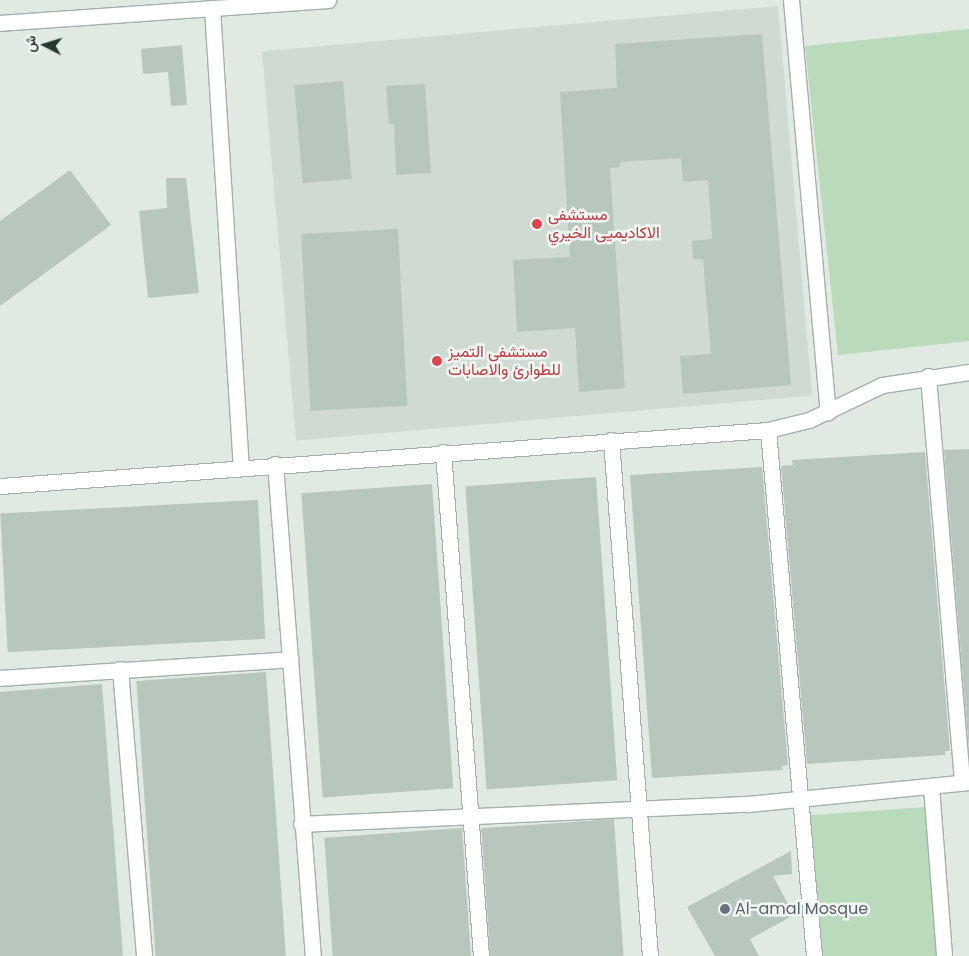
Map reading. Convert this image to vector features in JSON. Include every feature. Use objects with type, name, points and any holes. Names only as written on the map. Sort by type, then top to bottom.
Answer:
[{"type":"street","points":[[0,23],[150,6],[212,8],[328,0]]},
{"type":"street","points":[[790,0],[828,412]]},
{"type":"street","points":[[212,8],[241,467]]},
{"type":"street","points":[[0,486],[275,464],[768,430],[828,412],[882,385],[928,376],[969,372]]},
{"type":"street","points":[[301,824],[638,809],[802,799],[965,782],[928,376]]},
{"type":"street","points":[[768,430],[802,799],[814,956]]},
{"type":"street","points":[[611,440],[650,956]]},
{"type":"street","points":[[443,452],[481,956]]},
{"type":"street","points":[[275,464],[301,824],[313,956]]},
{"type":"street","points":[[0,678],[290,659]]},
{"type":"street","points":[[120,669],[144,956]]},
{"type":"street","points":[[931,786],[944,956]]},
{"type":"shaded area","name":"مستشفى الاكاديميى الخيري","points":[[778,6],[812,396],[296,441],[262,51]]},
{"type":"green space","points":[[969,29],[969,341],[838,355],[805,46]]},
{"type":"green space","points":[[926,807],[936,956],[819,956],[809,815]]},
{"type":"building","points":[[762,34],[791,385],[683,394],[680,356],[711,354],[703,259],[693,259],[692,241],[712,239],[708,180],[683,182],[681,158],[620,162],[620,167],[610,168],[625,388],[579,392],[575,328],[517,332],[513,260],[570,257],[560,92],[617,88],[615,44]]},
{"type":"building","points":[[182,45],[187,105],[171,106],[168,72],[143,74],[141,49]]},
{"type":"building","points":[[343,81],[352,179],[303,183],[294,85]]},
{"type":"building","points":[[425,84],[431,173],[396,175],[394,124],[389,124],[386,86]]},
{"type":"building","points":[[70,170],[111,225],[0,306],[0,221]]},
{"type":"building","points":[[166,178],[186,178],[199,293],[148,298],[139,211],[167,208]]},
{"type":"building","points":[[398,229],[407,406],[310,411],[301,234]]},
{"type":"building","points":[[969,449],[969,750],[944,450]]},
{"type":"building","points":[[925,452],[950,751],[945,751],[945,755],[807,764],[781,466],[793,465],[792,460]]},
{"type":"building","points":[[762,467],[788,765],[782,766],[783,770],[652,778],[630,475]]},
{"type":"building","points":[[596,477],[617,780],[487,789],[465,486]]},
{"type":"building","points":[[432,484],[453,788],[323,797],[301,493]]},
{"type":"building","points":[[258,500],[265,639],[8,652],[0,514]]},
{"type":"building","points":[[266,672],[286,956],[156,956],[136,681]]},
{"type":"building","points":[[102,684],[123,956],[0,956],[0,692]]},
{"type":"building","points":[[614,819],[624,956],[490,956],[481,828]]},
{"type":"building","points":[[462,828],[471,956],[333,956],[324,838]]},
{"type":"building","points":[[791,851],[792,874],[773,876],[794,915],[750,939],[759,956],[715,956],[687,907]]},
{"type":"place","name":"مستشفى الاكاديميى الخيري","points":[[537,224]]},
{"type":"place","name":"مستشفى التميز للطوارئ والاصابات","points":[[437,361]]},
{"type":"place","name":"Al-amal Mosque","points":[[725,909]]}]
